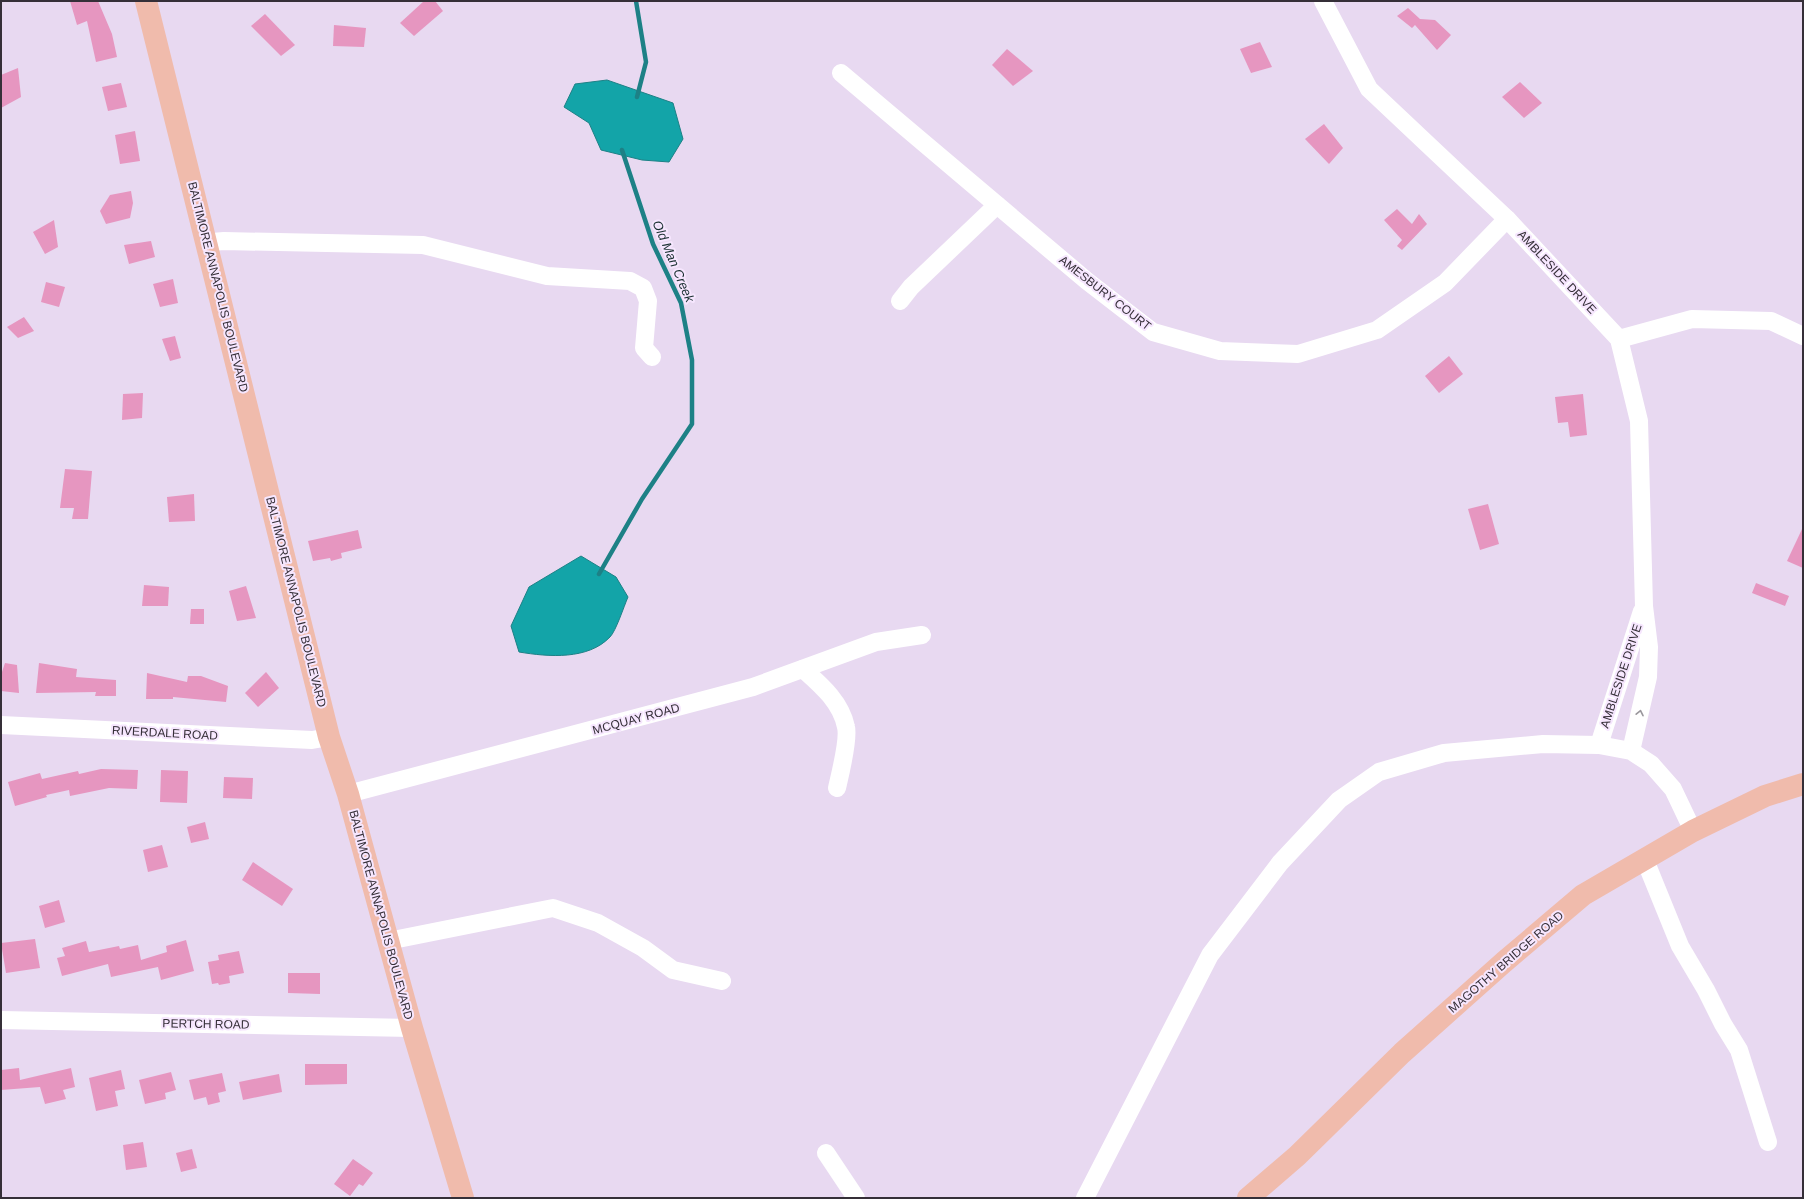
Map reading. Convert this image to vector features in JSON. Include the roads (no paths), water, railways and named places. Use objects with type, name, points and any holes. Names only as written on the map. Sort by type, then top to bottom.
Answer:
[{"type":"main road","name":"BALTIMORE ANNAPOLIS BOULEVARD","points":[[146,1],[329,737],[348,794],[412,1028],[463,1198]]},
{"type":"main road","name":"MAGOTHY BRIDGE ROAD","points":[[1248,1198],[1297,1156],[1402,1054],[1509,958],[1583,895],[1693,831],[1765,796],[1803,784]]},
{"type":"street","name":"AMBLESIDE DRIVE","points":[[1323,1],[1369,89],[1507,219],[1619,339],[1639,421],[1644,606],[1649,647],[1648,677],[1631,751]]},
{"type":"street","name":"AMESBURY COURT","points":[[841,73],[1087,281],[1153,332],[1220,351],[1298,354],[1377,330],[1445,283],[1507,219]]},
{"type":"street","points":[[900,301],[911,287],[997,205]]},
{"type":"street","points":[[207,246],[212,242],[224,241],[423,245],[547,276],[630,280],[643,288],[648,301],[644,348],[652,357]]},
{"type":"street","points":[[1619,339],[1692,319],[1771,321],[1803,336]]},
{"type":"street","name":"AMBLESIDE DRIVE","points":[[1599,745],[1644,606]]},
{"type":"street","name":"MCQUAY ROAD","points":[[348,794],[754,687],[876,642],[922,635]]},
{"type":"street","points":[[803,670],[823,687],[838,705],[847,728],[837,788]]},
{"type":"street","name":"RIVERDALE ROAD","points":[[1,725],[312,740],[329,737]]},
{"type":"street","points":[[1085,1198],[1210,955],[1280,863],[1339,800],[1379,772],[1444,753],[1543,744],[1599,745],[1631,751],[1651,764],[1673,790],[1693,831]]},
{"type":"street","points":[[1645,860],[1680,946],[1739,1050],[1768,1142]]},
{"type":"street","points":[[388,941],[553,908],[598,923],[643,948],[673,970],[722,981]]},
{"type":"street","name":"PERTCH ROAD","points":[[1,1020],[412,1028]]},
{"type":"street","points":[[826,1153],[856,1198]]},
{"type":"waterway","name":"Old Man Creek","points":[[636,1],[646,62],[637,97]]},
{"type":"waterway","name":"Old Man Creek","points":[[599,574],[642,499],[692,424],[692,360],[681,303],[653,244],[622,150]]}]
